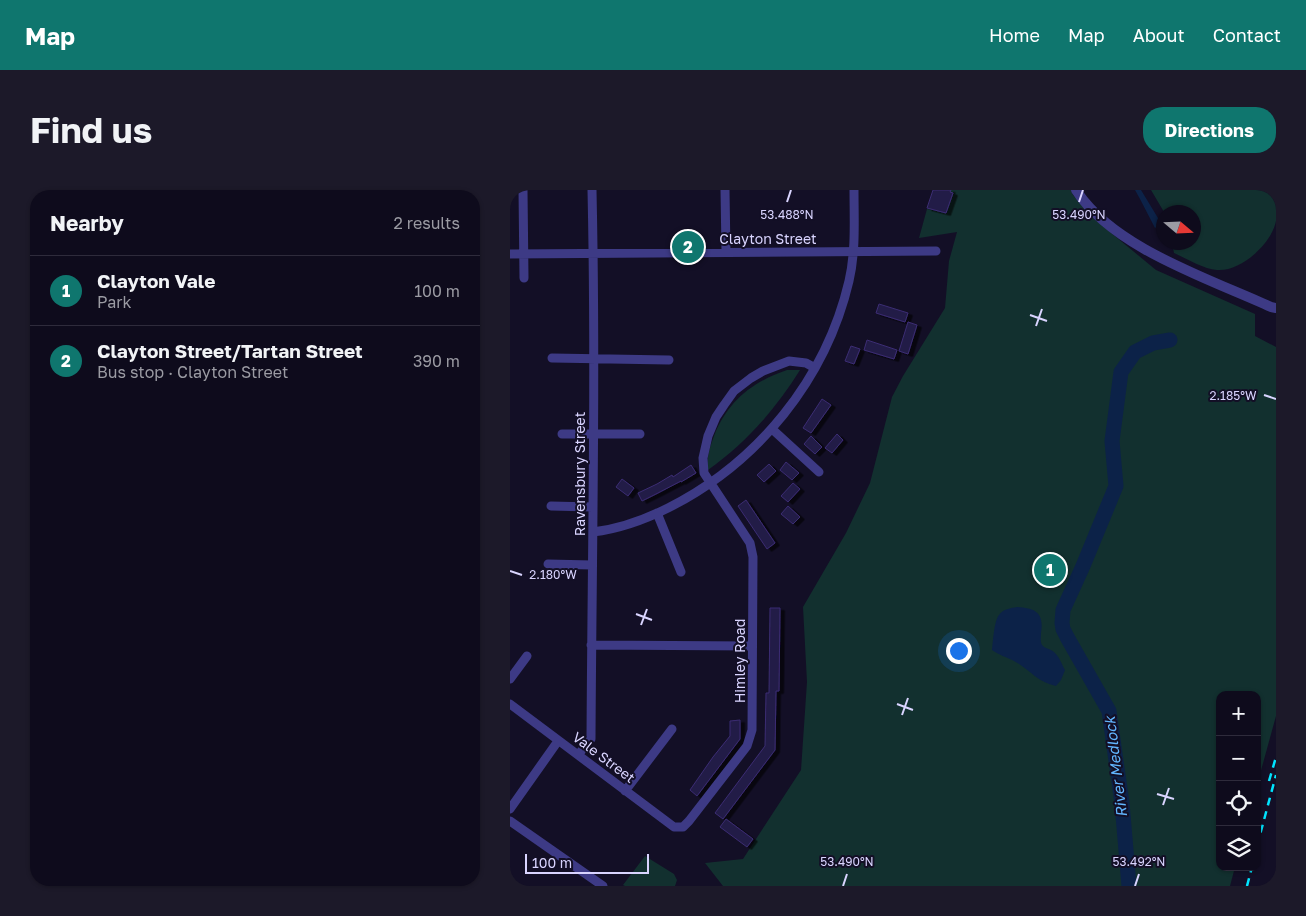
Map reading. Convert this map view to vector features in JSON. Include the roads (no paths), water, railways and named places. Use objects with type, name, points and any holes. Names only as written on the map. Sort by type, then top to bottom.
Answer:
[{"type":"street","points":[[523,190],[524,278]]},
{"type":"street","name":"Ravensbury Street","points":[[578,755],[591,739],[594,433],[592,190]]},
{"type":"street","points":[[725,190],[726,252]]},
{"type":"street","points":[[593,532],[616,528],[657,513],[688,498],[710,484],[742,458],[772,429],[800,393],[828,342],[839,314],[850,275],[854,251],[854,190]]},
{"type":"street","points":[[1076,190],[1102,219],[1139,246],[1193,273],[1276,307]]},
{"type":"street","name":"Clayton Street","points":[[510,254],[936,251]]},
{"type":"street","points":[[552,358],[669,360]]},
{"type":"street","name":"Himley Road","points":[[683,827],[690,821],[744,750],[752,730],[752,550],[750,543],[704,473],[702,458],[704,448],[716,417],[734,391],[751,378],[789,361],[806,363],[815,368]]},
{"type":"street","points":[[772,429],[819,472]]},
{"type":"street","points":[[562,434],[640,434]]},
{"type":"street","points":[[551,506],[593,507]]},
{"type":"street","points":[[657,513],[681,572]]},
{"type":"street","points":[[548,564],[592,565]]},
{"type":"street","points":[[591,645],[752,646]]},
{"type":"street","points":[[510,679],[527,656]]},
{"type":"street","name":"Vale Street","points":[[510,704],[674,827],[683,827]]},
{"type":"street","points":[[626,791],[672,729]]},
{"type":"street","points":[[510,809],[558,741]]},
{"type":"street","points":[[510,821],[602,886]]},
{"type":"water","points":[[1135,190],[1141,190],[1156,215],[1155,228]]},
{"type":"water","points":[[1017,607],[1030,609],[1038,613],[1040,617],[1042,645],[1055,653],[1065,670],[1056,686],[1044,682],[1019,664],[992,650],[997,618],[1005,610]]},
{"type":"waterway","name":"River Medlock","points":[[1129,886],[1122,803],[1109,711],[1067,637],[1062,623],[1063,610],[1116,486],[1112,441],[1121,372],[1135,352],[1153,343],[1170,340]]},
{"type":"railway","points":[[1269,781],[1276,757]]},
{"type":"railway","points":[[1261,831],[1276,775]]},
{"type":"railway","points":[[1247,886],[1251,871]]},
{"type":"place","name":"Clayton Street/Tartan Street","points":[[688,247]]},
{"type":"place","name":"Clayton Vale","points":[[1050,570]]}]
